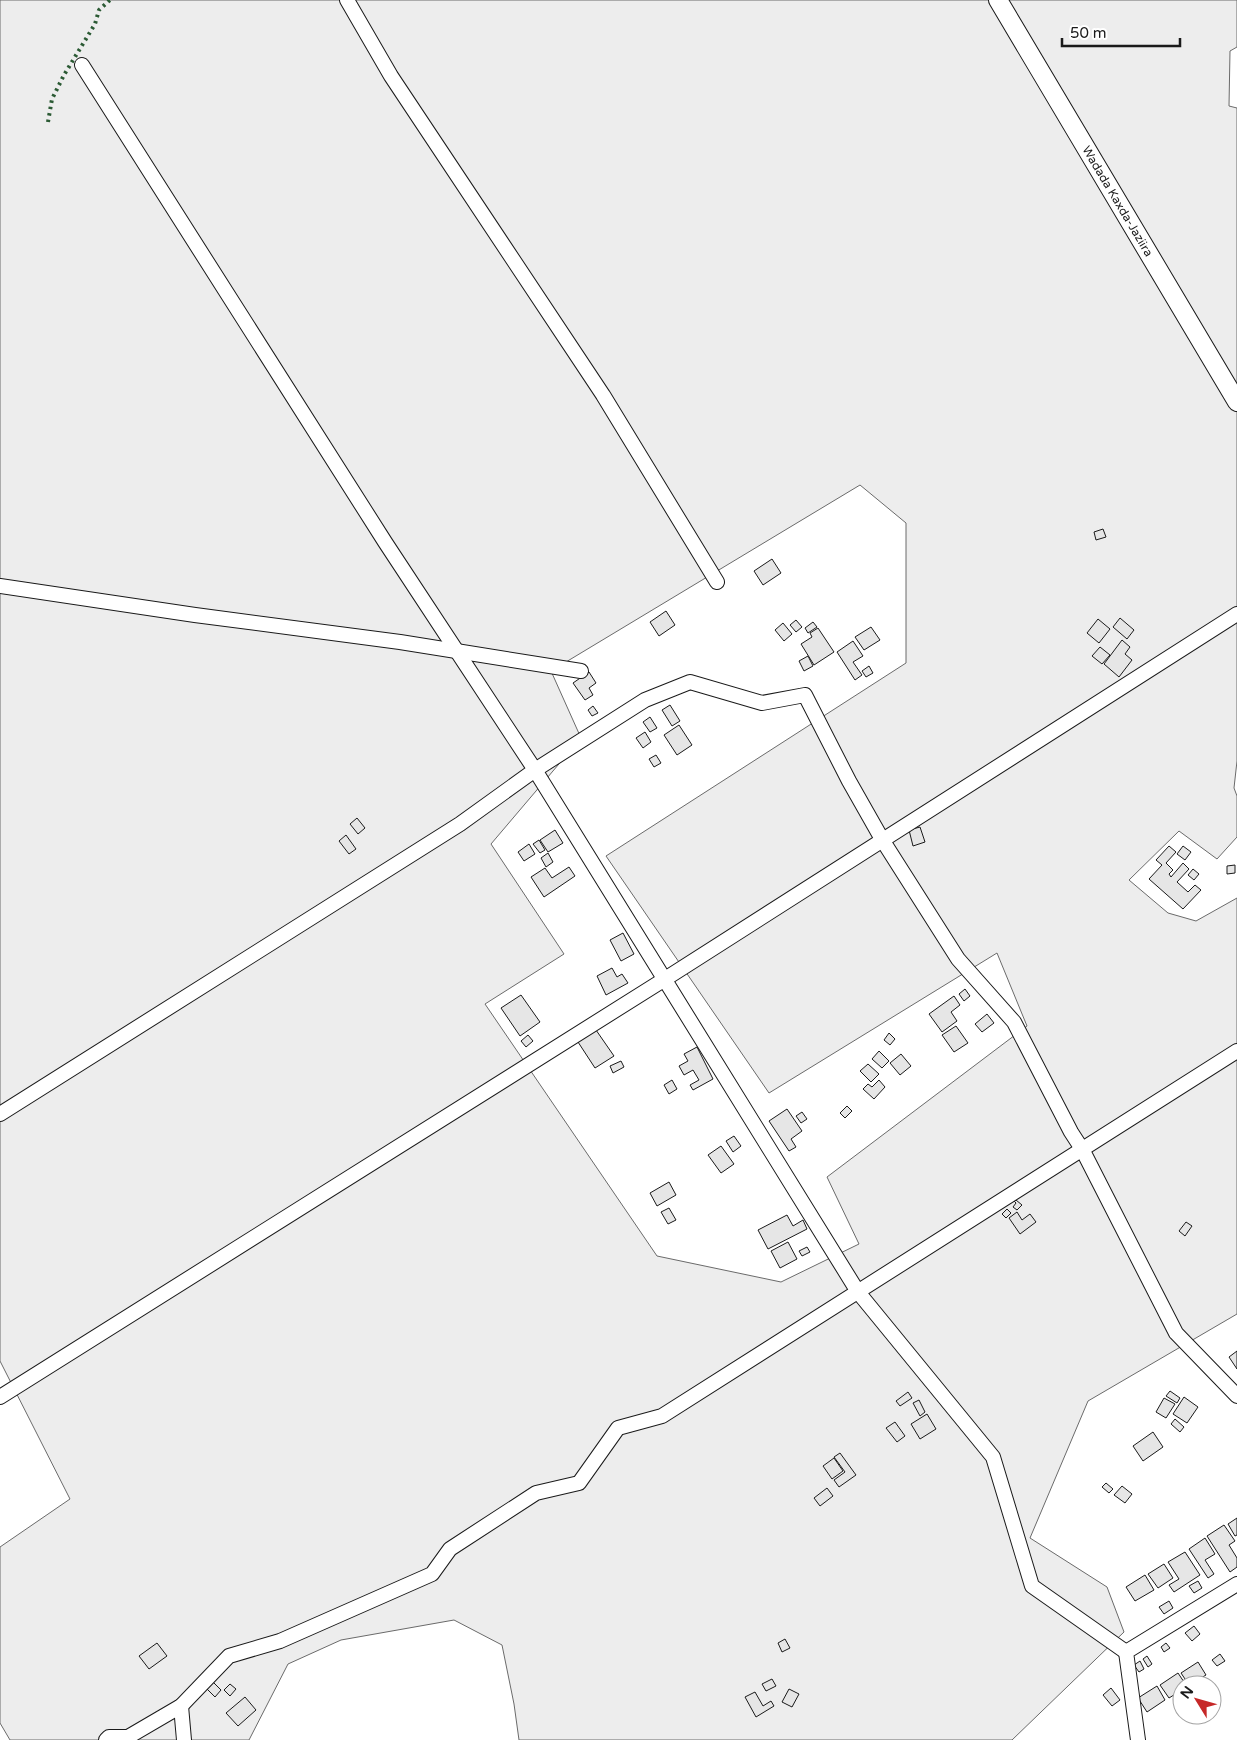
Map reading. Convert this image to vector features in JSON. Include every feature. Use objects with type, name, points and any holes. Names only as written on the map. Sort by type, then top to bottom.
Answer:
[{"type":"street","points":[[347,0],[391,76],[603,395],[717,582]]},
{"type":"street","name":"Wadada Kaxda-Jaziira","points":[[998,0],[1237,402]]},
{"type":"street","points":[[82,65],[385,542],[536,770],[858,1292],[993,1457],[1032,1586],[1126,1652],[1138,1740]]},
{"type":"street","points":[[0,586],[195,615],[400,642],[581,671]]},
{"type":"street","points":[[0,1397],[665,979],[1237,614]]},
{"type":"street","points":[[0,1114],[460,824],[536,770],[645,700],[690,682],[762,703],[805,695]]},
{"type":"street","points":[[795,683],[805,695],[849,781],[883,840],[958,959],[1014,1022],[1176,1333],[1237,1396]]},
{"type":"street","points":[[106,1740],[109,1737],[128,1737],[181,1706],[229,1656],[280,1641],[432,1574],[450,1550],[536,1493],[579,1483],[618,1428],[662,1416],[1237,1051]]},
{"type":"street","points":[[1126,1652],[1237,1584]]},
{"type":"street","points":[[181,1706],[184,1740]]},
{"type":"shaded area","points":[[0,0],[1237,0],[1237,47],[1230,51],[1229,106],[1237,108],[1237,761],[1234,788],[1237,796],[1237,837],[1217,859],[1179,831],[1129,880],[1168,913],[1196,921],[1237,898],[1237,1314],[1088,1401],[1030,1538],[1107,1587],[1124,1632],[1012,1740],[519,1740],[502,1645],[454,1620],[341,1640],[288,1664],[249,1740],[10,1740],[0,1723],[0,1547],[70,1499],[0,1361]],"holes":[[[860,485],[906,523],[906,663],[606,856],[769,1093],[997,953],[1027,1026],[827,1177],[859,1244],[781,1282],[657,1256],[485,1004],[564,954],[491,844],[581,738],[551,671]]]},
{"type":"building","points":[[1103,529],[1106,537],[1096,540],[1094,532]]},
{"type":"building","points":[[772,559],[781,573],[763,585],[754,571]]},
{"type":"building","points":[[666,611],[675,625],[659,636],[650,622]]},
{"type":"building","points":[[1120,618],[1134,630],[1127,639],[1113,627]]},
{"type":"building","points":[[1098,619],[1110,629],[1099,643],[1087,633]]},
{"type":"building","points":[[796,620],[802,627],[796,632],[790,625]]},
{"type":"building","points":[[813,622],[817,627],[808,633],[805,628]]},
{"type":"building","points":[[783,623],[792,634],[784,641],[775,630]]},
{"type":"building","points":[[871,627],[880,640],[864,650],[855,637]]},
{"type":"building","points":[[818,628],[834,652],[814,665],[801,644],[812,637],[810,633]]},
{"type":"building","points":[[1122,640],[1130,647],[1125,654],[1132,660],[1119,677],[1104,664]]},
{"type":"building","points":[[853,641],[863,656],[853,662],[862,675],[855,680],[837,652]]},
{"type":"building","points":[[1100,647],[1110,655],[1102,664],[1092,656]]},
{"type":"building","points":[[808,656],[813,666],[804,671],[799,661]]},
{"type":"building","points":[[869,666],[873,673],[866,677],[862,671]]},
{"type":"building","points":[[589,672],[596,683],[589,688],[593,695],[585,700],[573,683]]},
{"type":"building","points":[[670,705],[680,721],[672,726],[662,710]]},
{"type":"building","points":[[593,706],[598,713],[592,716],[588,710]]},
{"type":"building","points":[[650,717],[657,728],[650,732],[643,722]]},
{"type":"building","points":[[679,725],[692,745],[677,755],[664,735]]},
{"type":"building","points":[[645,732],[651,742],[643,748],[636,738]]},
{"type":"building","points":[[656,755],[661,763],[654,767],[649,759]]},
{"type":"building","points":[[357,818],[365,828],[358,834],[350,824]]},
{"type":"building","points":[[920,827],[925,842],[913,846],[909,830]]},
{"type":"building","points":[[555,830],[563,843],[548,852],[540,840]]},
{"type":"building","points":[[346,835],[356,849],[349,854],[339,841]]},
{"type":"building","points":[[539,840],[545,850],[540,853],[533,844]]},
{"type":"building","points":[[529,844],[535,854],[524,861],[518,852]]},
{"type":"building","points":[[1169,846],[1176,852],[1166,863],[1173,870],[1169,874],[1171,877],[1183,863],[1189,869],[1177,882],[1188,892],[1195,885],[1201,890],[1183,909],[1149,879],[1162,865],[1156,860]]},
{"type":"building","points":[[1183,846],[1191,852],[1185,860],[1177,854]]},
{"type":"building","points":[[548,853],[553,862],[546,867],[541,858]]},
{"type":"building","points":[[1235,865],[1235,873],[1227,874],[1227,866]]},
{"type":"building","points":[[569,867],[575,876],[544,897],[531,877],[545,868],[552,878]]},
{"type":"building","points":[[1193,869],[1199,874],[1194,880],[1188,875]]},
{"type":"building","points":[[623,933],[634,954],[621,961],[610,940]]},
{"type":"building","points":[[612,968],[617,977],[622,974],[628,983],[606,995],[597,976]]},
{"type":"building","points":[[965,989],[970,996],[964,1001],[959,994]]},
{"type":"building","points":[[521,995],[540,1022],[520,1036],[501,1008]]},
{"type":"building","points":[[954,996],[960,1005],[951,1012],[957,1021],[942,1032],[929,1014]]},
{"type":"building","points":[[987,1014],[994,1023],[982,1032],[975,1024]]},
{"type":"building","points":[[956,1026],[968,1043],[954,1052],[942,1035]]},
{"type":"building","points":[[596,1030],[614,1056],[595,1068],[578,1042]]},
{"type":"building","points":[[889,1033],[895,1039],[890,1045],[884,1040]]},
{"type":"building","points":[[528,1035],[533,1041],[526,1047],[521,1041]]},
{"type":"building","points":[[697,1047],[713,1079],[693,1090],[690,1085],[699,1080],[693,1070],[684,1075],[679,1066],[688,1061],[684,1054]]},
{"type":"building","points":[[879,1051],[889,1061],[882,1068],[872,1059]]},
{"type":"building","points":[[901,1054],[911,1066],[900,1075],[890,1063]]},
{"type":"building","points":[[621,1061],[624,1067],[613,1073],[610,1066]]},
{"type":"building","points":[[868,1064],[879,1074],[871,1082],[860,1071]]},
{"type":"building","points":[[672,1080],[677,1089],[669,1094],[664,1085]]},
{"type":"building","points":[[879,1080],[885,1087],[874,1099],[863,1089],[868,1084],[872,1087]]},
{"type":"building","points":[[847,1106],[852,1111],[845,1118],[840,1113]]},
{"type":"building","points":[[787,1109],[802,1131],[791,1139],[796,1147],[789,1151],[769,1121]]},
{"type":"building","points":[[802,1112],[807,1119],[801,1123],[796,1116]]},
{"type":"building","points":[[734,1136],[741,1146],[733,1152],[726,1141]]},
{"type":"building","points":[[721,1146],[734,1164],[721,1173],[708,1155]]},
{"type":"building","points":[[669,1182],[676,1195],[657,1206],[650,1193]]},
{"type":"building","points":[[1016,1200],[1022,1205],[1017,1210],[1013,1207]]},
{"type":"building","points":[[669,1208],[676,1220],[668,1224],[661,1212]]},
{"type":"building","points":[[1007,1209],[1011,1213],[1006,1218],[1002,1214]]},
{"type":"building","points":[[1017,1212],[1022,1220],[1030,1214],[1036,1222],[1020,1234],[1009,1218]]},
{"type":"building","points":[[787,1215],[793,1226],[803,1220],[807,1229],[768,1249],[758,1230]]},
{"type":"building","points":[[1186,1222],[1192,1226],[1185,1236],[1179,1231]]},
{"type":"building","points":[[788,1242],[797,1259],[780,1268],[771,1251]]},
{"type":"building","points":[[807,1247],[810,1252],[802,1256],[799,1251]]},
{"type":"building","points":[[1237,1351],[1237,1369],[1229,1357]]},
{"type":"building","points":[[1170,1391],[1180,1398],[1177,1403],[1166,1396]]},
{"type":"building","points":[[908,1392],[912,1398],[900,1406],[896,1401]]},
{"type":"building","points":[[1184,1397],[1198,1407],[1187,1423],[1173,1414]]},
{"type":"building","points":[[1164,1398],[1175,1404],[1166,1418],[1156,1412]]},
{"type":"building","points":[[919,1400],[925,1412],[920,1416],[913,1403]]},
{"type":"building","points":[[927,1414],[936,1429],[920,1439],[911,1424]]},
{"type":"building","points":[[1175,1419],[1184,1427],[1180,1432],[1171,1424]]},
{"type":"building","points":[[895,1422],[905,1436],[897,1442],[886,1428]]},
{"type":"building","points":[[1153,1432],[1163,1447],[1143,1461],[1133,1446]]},
{"type":"building","points":[[840,1453],[856,1475],[839,1487],[834,1480],[845,1472],[834,1457]]},
{"type":"building","points":[[834,1458],[843,1471],[832,1479],[823,1466]]},
{"type":"building","points":[[1106,1483],[1113,1489],[1109,1493],[1102,1487]]},
{"type":"building","points":[[1122,1486],[1132,1494],[1125,1503],[1114,1495]]},
{"type":"building","points":[[827,1488],[833,1496],[820,1506],[814,1498]]},
{"type":"building","points":[[1237,1518],[1237,1535],[1235,1536],[1228,1524]]},
{"type":"building","points":[[1224,1525],[1235,1541],[1229,1545],[1237,1558],[1237,1567],[1230,1572],[1207,1536]]},
{"type":"building","points":[[1205,1538],[1215,1554],[1205,1560],[1214,1574],[1208,1578],[1189,1549]]},
{"type":"building","points":[[1185,1552],[1200,1575],[1174,1592],[1169,1585],[1179,1579],[1168,1562]]},
{"type":"building","points":[[1164,1564],[1173,1578],[1158,1588],[1148,1574]]},
{"type":"building","points":[[1145,1575],[1154,1590],[1135,1601],[1126,1587]]},
{"type":"building","points":[[1198,1581],[1202,1588],[1194,1593],[1189,1586]]},
{"type":"building","points":[[1169,1601],[1173,1608],[1164,1614],[1159,1607]]},
{"type":"building","points":[[1194,1626],[1200,1634],[1192,1641],[1185,1633]]},
{"type":"building","points":[[785,1639],[790,1648],[782,1652],[778,1643]]},
{"type":"building","points":[[157,1643],[167,1656],[149,1669],[139,1656]]},
{"type":"building","points":[[1166,1643],[1170,1648],[1164,1652],[1161,1647]]},
{"type":"building","points":[[1220,1654],[1225,1661],[1217,1666],[1212,1660]]},
{"type":"building","points":[[1147,1656],[1152,1664],[1148,1667],[1143,1659]]},
{"type":"building","points":[[1140,1661],[1144,1669],[1139,1672],[1134,1665]]},
{"type":"building","points":[[1198,1662],[1206,1675],[1182,1675],[1181,1673]]},
{"type":"building","points":[[1172,1677],[1172,1696],[1169,1698],[1160,1685]]},
{"type":"building","points":[[772,1679],[776,1686],[766,1691],[762,1684]]},
{"type":"building","points":[[213,1682],[221,1690],[215,1697],[207,1689]]},
{"type":"building","points":[[230,1684],[236,1689],[230,1696],[224,1690]]},
{"type":"building","points":[[1157,1686],[1165,1700],[1147,1712],[1138,1698]]},
{"type":"building","points":[[1111,1688],[1120,1700],[1112,1706],[1103,1695]]},
{"type":"building","points":[[789,1689],[799,1694],[792,1707],[782,1702]]},
{"type":"building","points":[[755,1692],[763,1706],[771,1701],[774,1706],[756,1717],[745,1697]]},
{"type":"building","points":[[245,1697],[256,1710],[238,1726],[226,1713]]},
{"type":"hedge","points":[[48,122],[52,99],[64,75],[95,24],[99,10],[110,0]]}]
